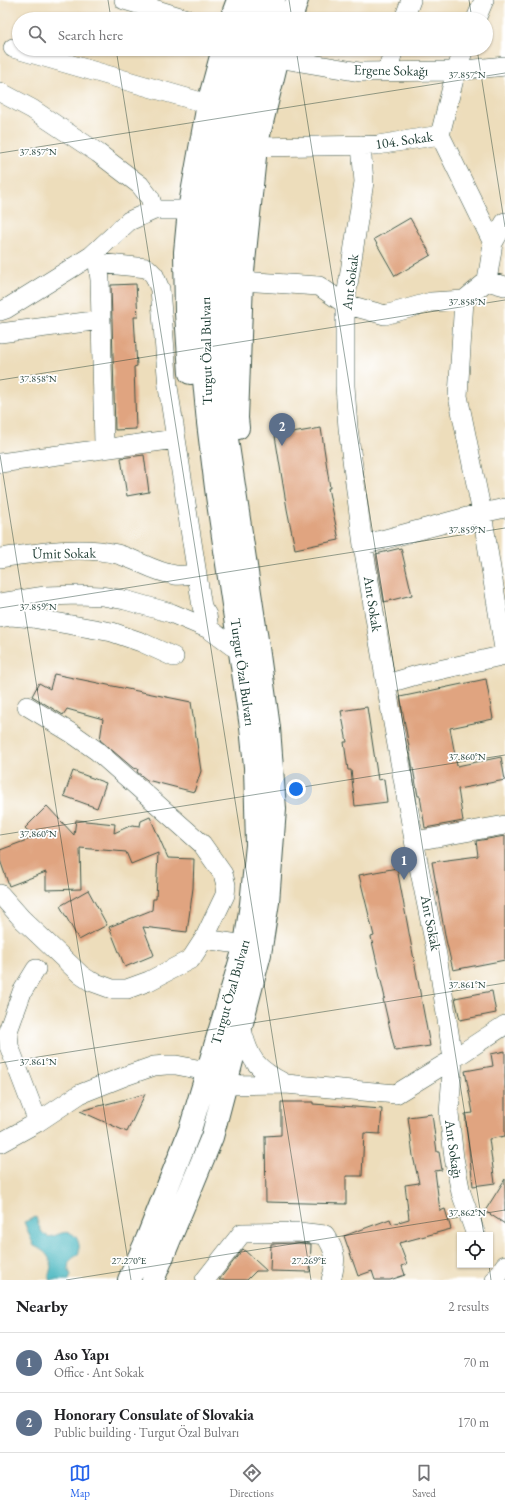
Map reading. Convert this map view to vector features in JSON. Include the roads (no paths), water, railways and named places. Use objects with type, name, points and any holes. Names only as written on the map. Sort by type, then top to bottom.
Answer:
[{"type":"highway","points":[[234,12],[238,0]]},
{"type":"highway","points":[[250,12],[254,0]]},
{"type":"highway","points":[[271,12],[274,0]]},
{"type":"highway","points":[[293,12],[297,0]]},
{"type":"highway","points":[[221,56],[208,104],[189,210],[185,252],[186,313],[195,424],[232,646],[251,727]]},
{"type":"highway","name":"Turgut Özal Bulvarı","points":[[129,1280],[147,1240],[190,1130],[245,945],[252,904],[256,845],[255,767],[251,727],[216,496],[203,369],[206,242],[218,144],[228,95],[238,56]]},
{"type":"highway","name":"Turgut Özal Bulvarı","points":[[153,1280],[212,1137],[260,954],[268,902],[275,808],[269,728],[224,419],[221,375],[222,287],[230,208],[245,112],[271,56]]},
{"type":"highway","points":[[272,56],[256,147],[242,281],[237,418],[274,692],[276,722],[275,808]]},
{"type":"street","points":[[124,0],[164,12]]},
{"type":"street","points":[[479,12],[484,0]]},
{"type":"street","points":[[42,56],[208,104]]},
{"type":"street","name":"Ergene Sokağı","points":[[290,56],[360,72],[456,70],[505,66]]},
{"type":"street","points":[[387,72],[392,56]]},
{"type":"street","points":[[440,135],[456,70],[461,56]]},
{"type":"street","points":[[0,92],[32,109],[98,153],[140,185],[150,198],[154,210]]},
{"type":"street","name":"104. Sokak","points":[[256,147],[378,145],[440,135],[493,243]]},
{"type":"street","name":"Ant Sokak","points":[[361,145],[364,182],[345,304],[345,386],[348,428],[363,545],[386,684],[438,955],[453,1059]]},
{"type":"street","points":[[0,311],[95,259],[129,221],[154,210],[189,210]]},
{"type":"street","points":[[242,281],[319,286],[345,304],[385,315],[431,302],[464,300],[496,284],[493,243],[505,222]]},
{"type":"street","points":[[95,259],[100,280],[104,444]]},
{"type":"street","points":[[95,259],[147,268],[154,275],[160,289],[168,387],[196,574],[202,607],[207,615],[210,629]]},
{"type":"street","points":[[386,684],[417,674],[505,655],[482,513],[458,396],[464,300]]},
{"type":"street","points":[[0,333],[101,320]]},
{"type":"street","points":[[0,463],[176,439]]},
{"type":"street","points":[[363,545],[505,508]]},
{"type":"street","name":"Ümit Sokak","points":[[0,558],[32,553],[83,550],[116,554],[159,571],[175,575],[196,574]]},
{"type":"street","points":[[0,603],[45,596],[78,594],[102,596],[153,607],[210,629],[232,646]]},
{"type":"street","points":[[210,629],[220,624],[224,617],[225,603]]},
{"type":"street","points":[[0,618],[11,616],[32,618],[112,632],[141,642],[174,657]]},
{"type":"street","points":[[0,894],[22,919],[81,975],[90,981],[112,989],[127,989],[149,981],[191,959],[204,939],[225,895],[226,885],[223,874],[202,844],[97,751],[73,734],[27,706]]},
{"type":"street","points":[[415,841],[505,825]]},
{"type":"street","points":[[204,939],[245,945]]},
{"type":"street","points":[[36,969],[22,992],[8,1031],[8,1037],[9,1046],[38,1122]]},
{"type":"street","points":[[226,1085],[286,1084],[396,1094],[403,1091],[505,1025]]},
{"type":"street","points":[[241,1026],[245,1046],[255,1063],[269,1075],[286,1084]]},
{"type":"street","name":"Ant Sokağı","points":[[453,1059],[449,1114],[454,1158],[461,1193],[475,1232]]},
{"type":"street","points":[[0,1143],[38,1122],[80,1094],[113,1080],[154,1066],[176,1065],[207,1071]]},
{"type":"street","points":[[205,1280],[242,1233],[299,1232],[325,1235],[332,1245],[336,1266],[331,1280]]},
{"type":"street","points":[[488,1268],[494,1280],[505,1265]]},
{"type":"water","points":[[36,1217],[41,1230],[45,1235],[53,1236],[67,1232],[71,1233],[77,1238],[79,1251],[78,1255],[69,1263],[68,1266],[71,1275],[69,1280],[50,1280],[49,1276],[51,1263],[45,1253],[34,1246],[24,1222]]},
{"type":"place","name":"Honorary Consulate of Slovakia","points":[[282,446]]},
{"type":"place","name":"Aso Yapı","points":[[404,880]]}]
